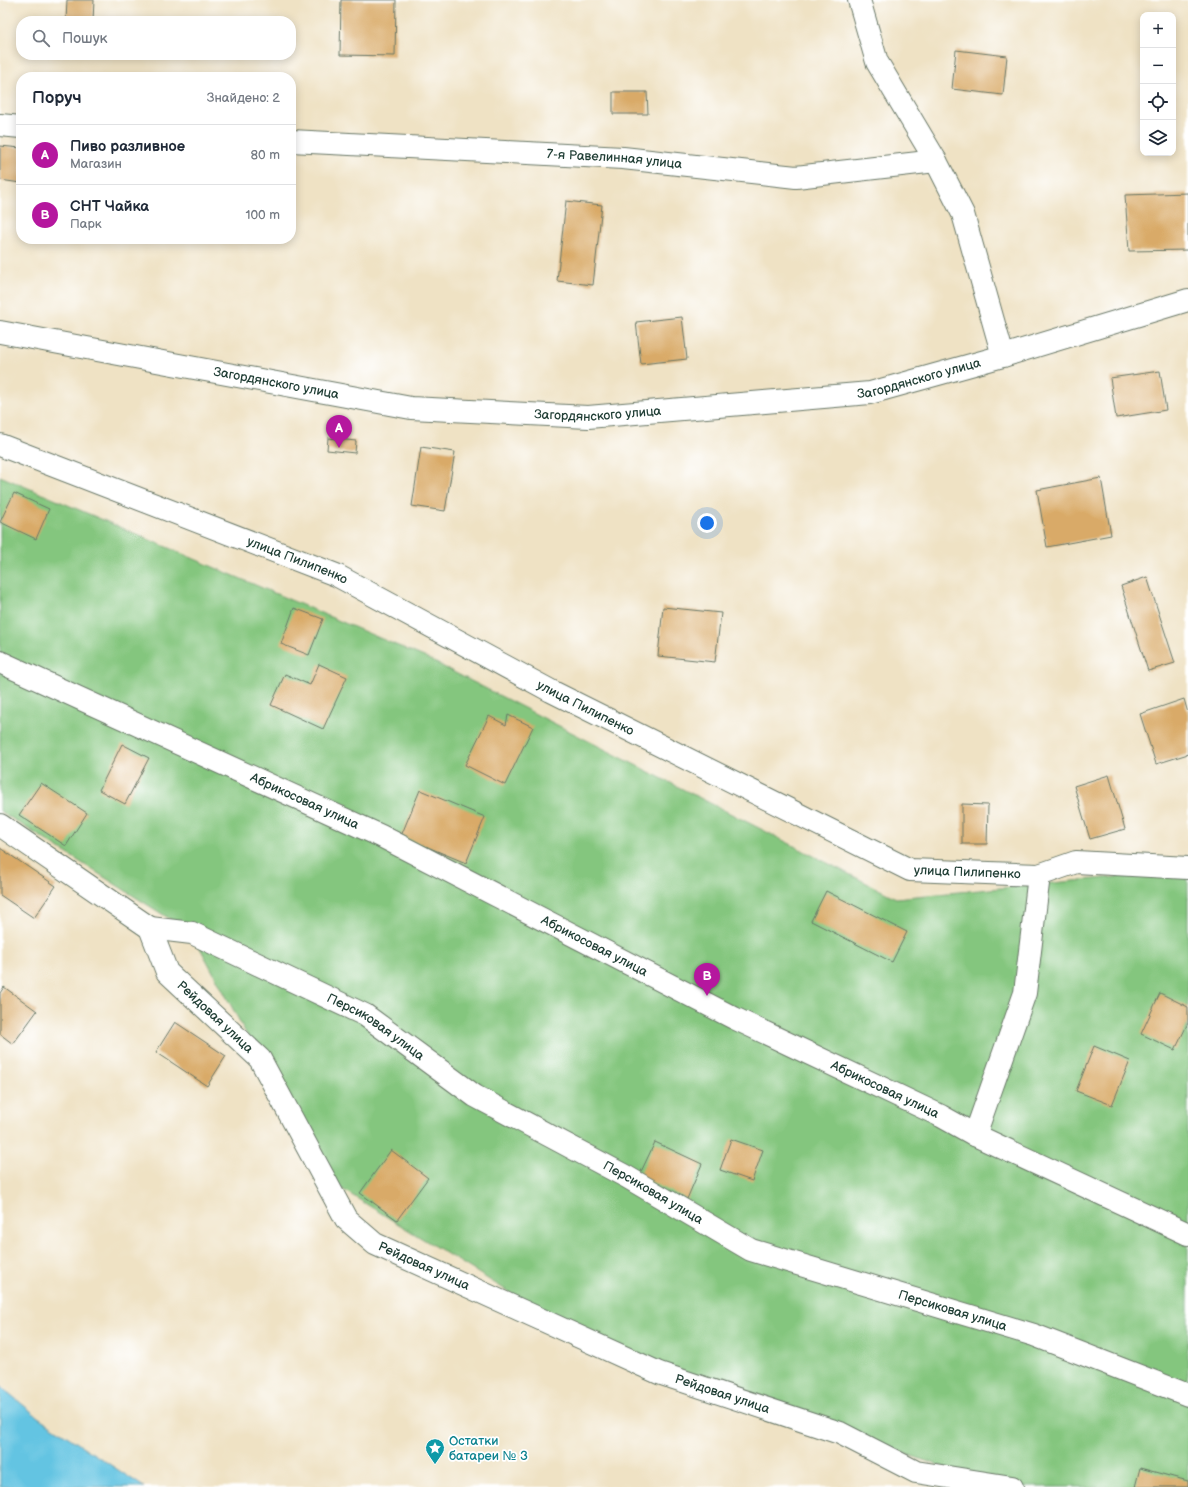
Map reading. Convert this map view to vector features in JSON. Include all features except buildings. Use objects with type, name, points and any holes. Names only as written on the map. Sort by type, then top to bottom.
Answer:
[{"type":"street","points":[[859,0],[877,62],[936,161],[963,214],[1004,356]]},
{"type":"street","points":[[0,125],[16,127]]},
{"type":"street","name":"7-я Равелинная улица","points":[[296,141],[623,158],[796,178],[936,161]]},
{"type":"street","name":"Загордянского улица","points":[[0,332],[411,408],[588,417],[870,393],[1004,356],[1188,300]]},
{"type":"street","name":"улица Пилипенко","points":[[0,445],[336,575],[551,691],[910,870],[1038,875],[1076,862],[1188,868]]},
{"type":"street","name":"Абрикосовая улица","points":[[0,662],[381,836],[734,1018],[941,1116],[975,1135],[1188,1234]]},
{"type":"street","points":[[0,826],[150,928]]},
{"type":"street","points":[[975,1135],[1025,993],[1038,875]]},
{"type":"street","name":"Персиковая улица","points":[[150,928],[192,932],[365,1015],[475,1096],[627,1177],[751,1250],[1034,1335],[1188,1395]]},
{"type":"street","name":"Рейдовая улица","points":[[150,928],[167,972],[260,1059],[346,1219],[375,1244],[660,1373],[840,1434],[916,1472],[1012,1487]]},
{"type":"green space","points":[[0,476],[424,657],[896,898],[1188,870],[1188,1487],[998,1487],[582,1337],[324,1178],[192,933],[0,811]]},
{"type":"water","points":[[0,1386],[38,1417],[144,1487],[0,1487]]},
{"type":"place","name":"Пиво разливное","points":[[339,448]]},
{"type":"place","name":"СНТ Чайка","points":[[707,996]]},
{"type":"place","name":"Остатки батареи № 3","points":[[435,1465]]}]
